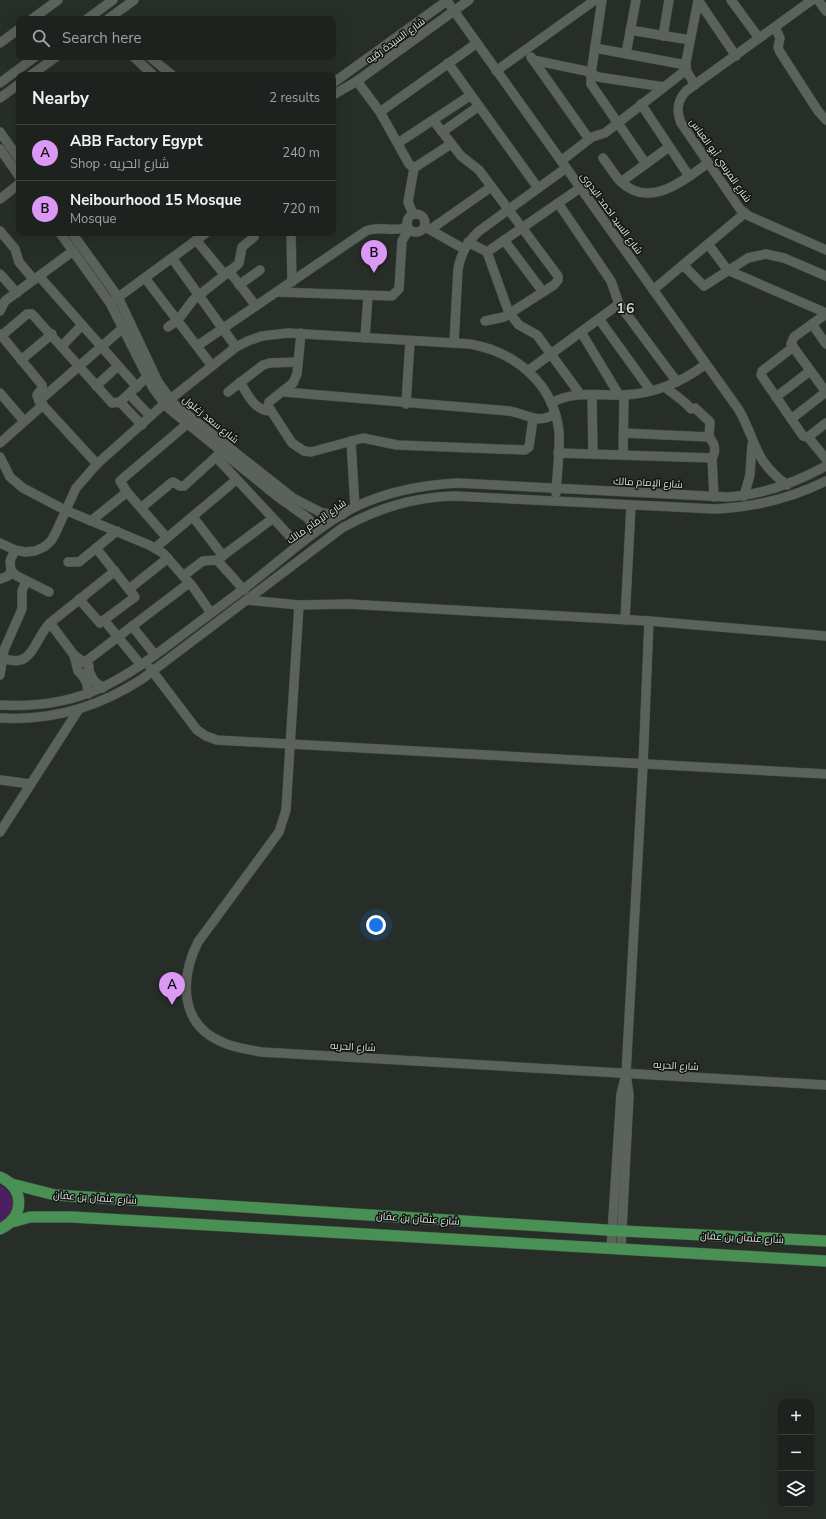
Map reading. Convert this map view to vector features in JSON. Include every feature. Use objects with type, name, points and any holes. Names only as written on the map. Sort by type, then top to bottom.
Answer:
[{"type":"main road","name":"شارع عثمان بن عفان","points":[[0,1177],[12,1184],[55,1195],[617,1230],[826,1241]]},
{"type":"main road","points":[[12,1184],[19,1199],[19,1207],[12,1222]]},
{"type":"main road","name":"شارع عثمان بن عفان","points":[[0,1229],[12,1222],[30,1218],[72,1217],[826,1261]]},
{"type":"street","points":[[36,16],[58,0]]},
{"type":"street","points":[[91,16],[113,0]]},
{"type":"street","points":[[115,16],[134,0]]},
{"type":"street","name":"شارع السيدة رقيه","points":[[336,93],[357,81],[469,0]]},
{"type":"street","points":[[496,71],[595,0]]},
{"type":"street","points":[[602,0],[591,74],[592,87],[646,164]]},
{"type":"street","points":[[626,54],[636,0]]},
{"type":"street","points":[[663,36],[669,0]]},
{"type":"street","points":[[694,85],[686,68],[698,0]]},
{"type":"street","points":[[698,0],[736,56]]},
{"type":"street","points":[[731,0],[759,38]]},
{"type":"street","name":"شارع المرسي أبو العباس","points":[[812,0],[694,85],[682,97],[679,103],[678,116],[708,163],[745,213],[826,250]]},
{"type":"street","points":[[818,0],[826,11]]},
{"type":"street","name":"شارع السيدة رقيه","points":[[336,81],[447,1]]},
{"type":"street","name":"شارع السيد احمد البدوى","points":[[447,1],[741,414],[762,462],[787,485]]},
{"type":"street","points":[[775,27],[780,38],[778,47],[780,52],[818,111],[826,120]]},
{"type":"street","points":[[630,30],[690,40]]},
{"type":"street","points":[[0,43],[16,31]]},
{"type":"street","points":[[380,112],[477,43]]},
{"type":"street","points":[[595,48],[686,68]]},
{"type":"street","points":[[526,50],[589,139]]},
{"type":"street","points":[[0,83],[31,60]]},
{"type":"street","points":[[35,72],[52,60]]},
{"type":"street","points":[[137,60],[150,72]]},
{"type":"street","points":[[154,60],[168,72]]},
{"type":"street","points":[[533,60],[586,71],[598,77],[664,87]]},
{"type":"street","points":[[448,63],[538,188]]},
{"type":"street","points":[[454,343],[458,269],[466,246],[479,231],[538,188],[589,139],[605,133],[686,68]]},
{"type":"street","points":[[357,81],[380,112],[409,164],[414,168]]},
{"type":"street","points":[[0,98],[16,86]]},
{"type":"street","points":[[398,143],[471,95]]},
{"type":"street","points":[[641,104],[689,176]]},
{"type":"street","points":[[442,132],[479,106]]},
{"type":"street","points":[[433,120],[461,156],[479,170],[558,276],[557,283],[509,313],[498,319],[484,321]]},
{"type":"street","points":[[2,138],[16,155]]},
{"type":"street","points":[[413,214],[408,202],[414,168],[451,144]]},
{"type":"street","points":[[621,182],[669,147]]},
{"type":"street","points":[[0,149],[16,172]]},
{"type":"street","points":[[603,158],[621,182],[640,191],[656,192],[672,188],[708,163]]},
{"type":"street","points":[[0,199],[16,186]]},
{"type":"street","points":[[197,346],[366,231],[376,229],[399,230],[408,228],[416,232],[428,228],[491,187]]},
{"type":"street","points":[[487,252],[580,188]]},
{"type":"street","points":[[558,203],[611,281],[619,304],[677,382]]},
{"type":"street","points":[[653,290],[745,213]]},
{"type":"street","points":[[277,292],[390,297],[398,291],[402,241],[408,228],[407,219],[413,214],[423,216],[428,228],[466,246],[487,252]]},
{"type":"street","points":[[0,231],[14,249],[19,262],[82,325],[137,387]]},
{"type":"street","name":"شارع سعد زغلول","points":[[62,236],[110,303],[124,327],[147,378],[167,402],[218,454],[309,519],[314,533]]},
{"type":"street","name":"شارع سعد زغلول","points":[[74,236],[118,297],[167,402],[179,409],[293,498],[322,513],[342,515]]},
{"type":"street","points":[[110,303],[202,236]]},
{"type":"street","points":[[168,327],[178,320],[198,295],[239,262],[242,247],[254,236]]},
{"type":"street","points":[[291,236],[292,282]]},
{"type":"street","points":[[196,240],[239,285],[256,306]]},
{"type":"street","points":[[504,240],[543,292]]},
{"type":"street","points":[[708,244],[730,271],[826,313],[792,339],[792,348],[825,387],[826,392],[791,419]]},
{"type":"street","points":[[0,311],[5,302],[73,251]]},
{"type":"street","points":[[487,252],[509,313],[519,325],[537,335],[580,394]]},
{"type":"street","points":[[683,265],[704,286],[730,271],[748,258],[766,254],[784,258],[826,276]]},
{"type":"street","points":[[172,258],[236,347]]},
{"type":"street","points":[[239,285],[260,270]]},
{"type":"street","points":[[0,274],[17,293]]},
{"type":"street","points":[[145,278],[212,366]]},
{"type":"street","points":[[365,338],[368,296]]},
{"type":"street","points":[[529,370],[619,304]]},
{"type":"street","points":[[97,464],[41,403],[37,394],[42,388],[42,385],[0,336],[29,314],[36,316],[96,386],[112,402],[120,402],[147,378]]},
{"type":"street","points":[[599,319],[651,391]]},
{"type":"street","points":[[812,324],[826,344]]},
{"type":"street","points":[[62,346],[82,325]]},
{"type":"street","points":[[0,443],[100,346],[124,327]]},
{"type":"street","points":[[582,332],[621,395],[624,434],[623,455]]},
{"type":"street","points":[[20,360],[52,334]]},
{"type":"street","points":[[301,334],[297,374],[293,383],[284,392],[269,402],[268,406],[269,411],[292,443],[304,451],[318,452],[352,441],[368,438],[397,445],[525,450],[529,447],[533,419]]},
{"type":"street","points":[[0,543],[15,550],[30,552],[44,547],[51,541],[56,532],[76,488],[97,464],[150,416],[236,347],[262,336],[301,334],[470,344],[494,349],[514,359],[529,370],[542,386],[555,414],[559,434],[556,500]]},
{"type":"street","points":[[406,404],[410,341]]},
{"type":"street","points":[[792,348],[762,372],[761,375],[803,436],[808,438],[826,459]]},
{"type":"street","points":[[228,392],[267,363],[298,362]]},
{"type":"street","points":[[551,403],[561,398],[580,394],[621,395],[651,391],[677,382],[706,364]]},
{"type":"street","points":[[96,386],[118,366]]},
{"type":"street","points":[[776,397],[810,371]]},
{"type":"street","points":[[240,382],[256,406],[260,409],[269,411]]},
{"type":"street","points":[[666,387],[676,398],[686,403],[691,409],[695,408],[710,422],[709,437],[715,444],[715,453],[712,458],[714,497]]},
{"type":"street","points":[[284,392],[406,404],[509,411],[533,419],[548,418],[555,414]]},
{"type":"street","points":[[0,393],[24,421]]},
{"type":"street","points":[[129,394],[150,416]]},
{"type":"street","points":[[592,395],[593,454]]},
{"type":"street","points":[[120,402],[142,424]]},
{"type":"street","points":[[808,438],[826,423]]},
{"type":"street","points":[[167,538],[120,484],[121,480],[187,424]]},
{"type":"street","points":[[624,434],[709,437]]},
{"type":"street","points":[[352,441],[355,507]]},
{"type":"street","name":"شارع السيد احمد البدوى","points":[[744,496],[750,475],[752,442]]},
{"type":"street","points":[[558,453],[712,458]]},
{"type":"street","points":[[141,508],[171,483],[173,482],[180,486],[184,486],[218,454],[236,480],[298,545]]},
{"type":"street","points":[[0,457],[6,472],[18,485],[65,510],[155,548],[168,558],[186,579],[211,613]]},
{"type":"street","name":"شارع الإمام مالك","points":[[0,705],[37,705],[63,701],[88,694],[120,679],[244,590],[314,533],[355,507],[398,491],[434,484],[457,483],[714,497],[744,496],[787,485],[826,466]]},
{"type":"street","points":[[155,548],[236,480]]},
{"type":"street","name":"شارع الإمام مالك","points":[[0,718],[41,717],[79,709],[118,694],[153,672],[342,528],[384,508],[412,500],[441,496],[556,500],[715,509],[756,506],[795,495],[826,481]]},
{"type":"street","points":[[91,521],[127,492]]},
{"type":"street","points":[[624,620],[631,504]]},
{"type":"street","points":[[192,517],[244,590]]},
{"type":"street","points":[[84,667],[118,636],[132,626],[186,579],[203,561],[220,558],[272,519]]},
{"type":"street","points":[[68,562],[79,562],[117,531]]},
{"type":"street","points":[[79,599],[100,623],[135,598],[129,588],[96,548]]},
{"type":"street","points":[[0,579],[8,576],[11,571],[10,561],[15,550]]},
{"type":"street","points":[[129,588],[168,558]]},
{"type":"street","points":[[11,571],[49,592]]},
{"type":"street","points":[[2,658],[15,661],[29,655],[45,628],[50,623],[115,571]]},
{"type":"street","points":[[0,675],[2,658],[22,609],[22,591],[26,580]]},
{"type":"street","points":[[247,600],[299,605],[348,604],[624,620],[826,636]]},
{"type":"street","name":"شارع الحريه","points":[[299,605],[286,810],[279,832],[198,942],[191,957],[186,973],[188,1005],[194,1018],[204,1030],[221,1042],[260,1052],[826,1085]]},
{"type":"street","points":[[220,606],[220,612],[225,615],[228,614]]},
{"type":"street","points":[[104,620],[153,672],[197,730],[206,736],[217,740],[826,774]]},
{"type":"street","points":[[616,1249],[629,1095],[626,1074],[644,765],[649,622]]},
{"type":"street","points":[[50,623],[94,681],[103,688]]},
{"type":"street","points":[[195,625],[202,628],[202,634]]},
{"type":"street","points":[[132,626],[155,655]]},
{"type":"street","points":[[84,667],[88,694]]},
{"type":"street","points":[[0,832],[79,709]]},
{"type":"street","points":[[0,780],[31,784]]},
{"type":"shaded area","points":[[0,1185],[10,1195],[13,1205],[9,1215],[0,1225]]},
{"type":"place","name":"Neibourhood 15 Mosque","points":[[374,273]]},
{"type":"place","name":"ABB Factory Egypt","points":[[172,1005]]},
{"type":"district","name":"16","points":[[626,308]]}]
